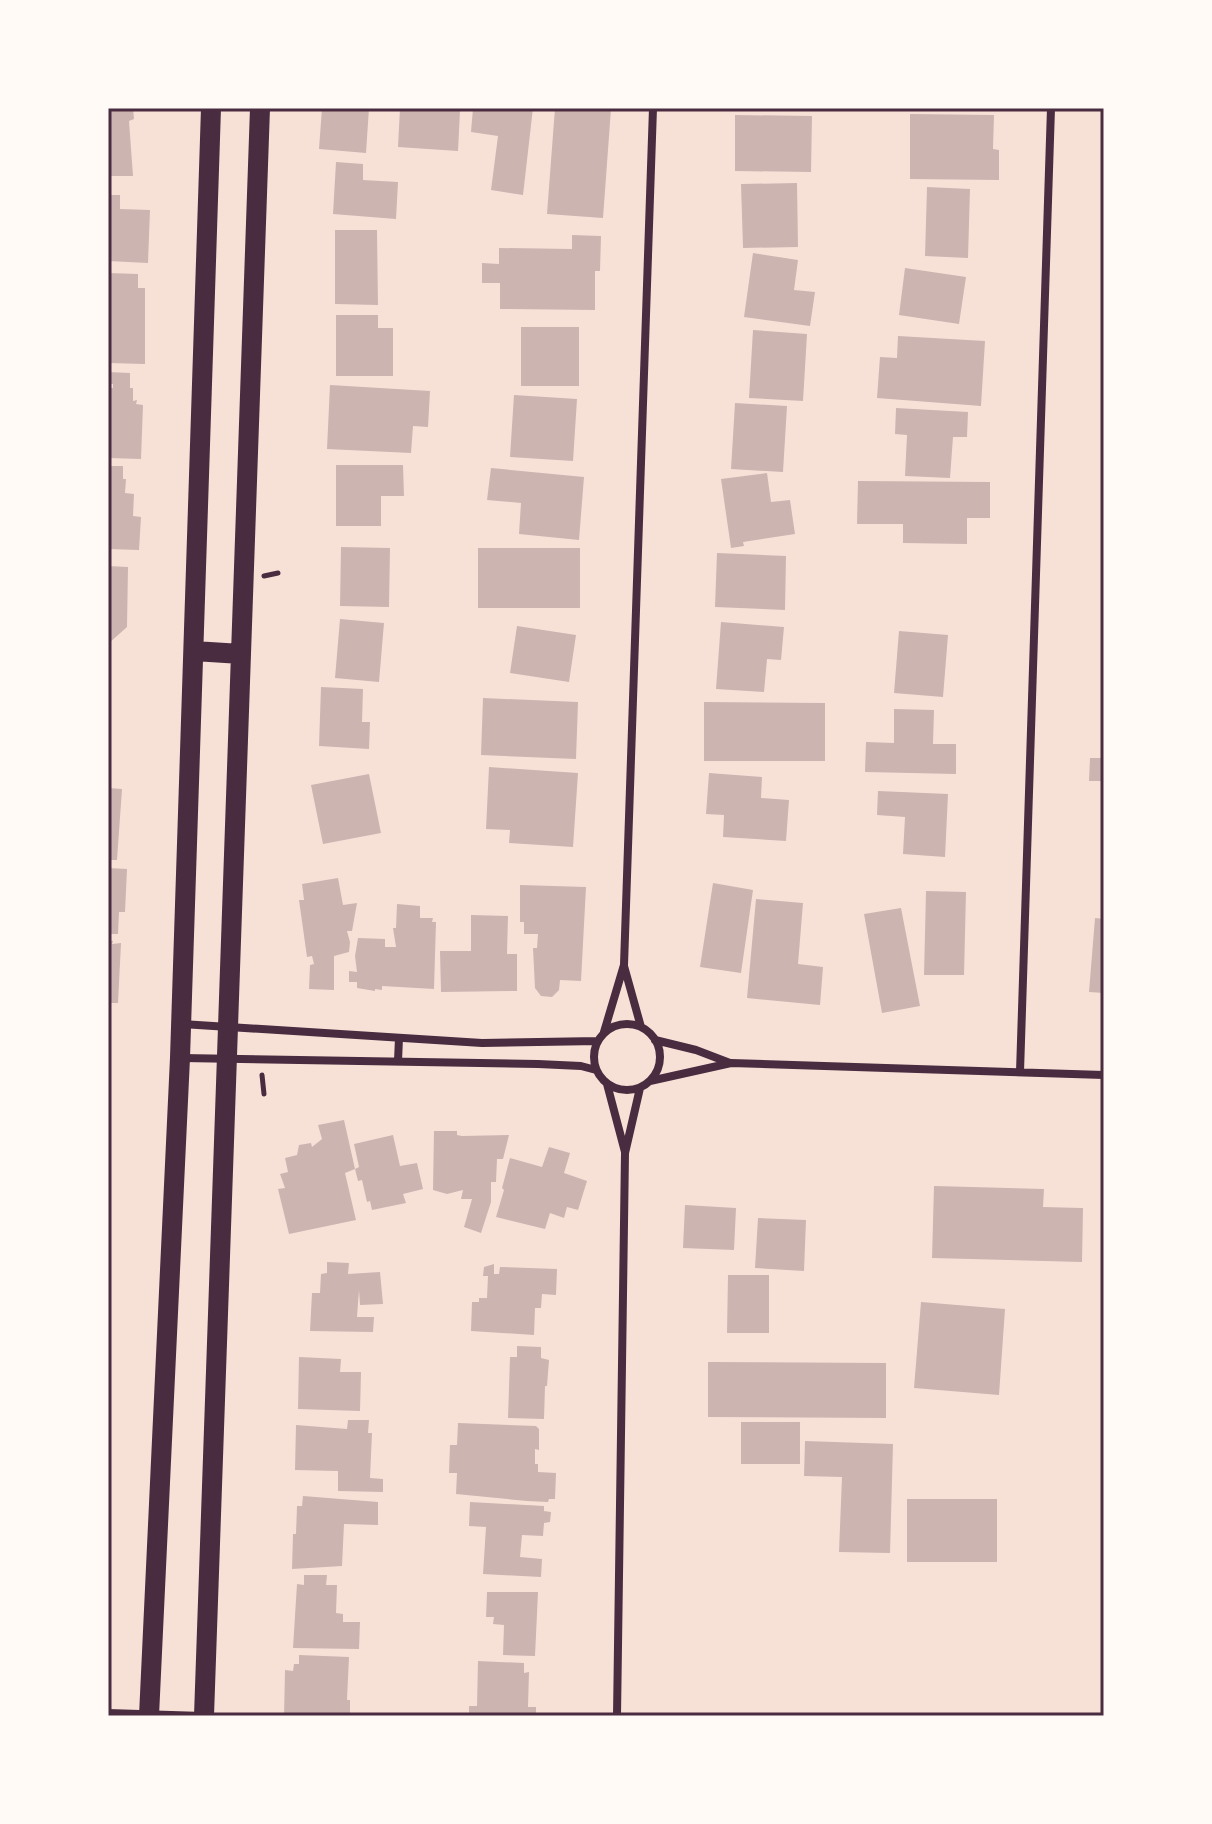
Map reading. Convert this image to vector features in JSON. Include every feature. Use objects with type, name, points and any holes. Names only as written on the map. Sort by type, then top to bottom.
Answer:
[{"type":"main road","points":[[149,1715],[180,1058],[211,108]]},
{"type":"main road","points":[[204,1716],[260,108]]},
{"type":"main road","points":[[194,651],[241,654]]},
{"type":"street","points":[[601,1037],[624,965],[653,108]]},
{"type":"street","points":[[1020,1072],[1051,108]]},
{"type":"street","points":[[624,965],[641,1027]]},
{"type":"street","points":[[625,1153],[607,1084],[596,1070],[593,1058],[594,1047],[613,1026],[625,1023],[641,1027],[655,1040],[731,1063]]},
{"type":"street","points":[[181,1024],[482,1043],[601,1037]]},
{"type":"street","points":[[398,1061],[399,1038]]},
{"type":"street","points":[[650,1081],[660,1061],[655,1040]]},
{"type":"street","points":[[180,1058],[581,1066],[596,1070]]},
{"type":"street","points":[[607,1084],[629,1091],[650,1081],[731,1063],[1104,1075]]},
{"type":"street","points":[[617,1716],[625,1153],[640,1088]]},
{"type":"street","points":[[108,1713],[204,1716]]},
{"type":"building","points":[[108,108],[133,108],[134,119],[129,121],[133,176],[108,176]]},
{"type":"building","points":[[322,108],[369,108],[366,153],[319,149]]},
{"type":"building","points":[[400,108],[460,111],[458,151],[398,147]]},
{"type":"building","points":[[473,108],[533,108],[523,195],[491,190],[498,136],[471,132]]},
{"type":"building","points":[[555,108],[611,109],[603,218],[547,214]]},
{"type":"building","points":[[910,114],[994,115],[993,149],[999,150],[999,180],[910,179]]},
{"type":"building","points":[[735,115],[812,116],[811,172],[735,171]]},
{"type":"building","points":[[336,162],[363,164],[363,180],[398,182],[396,219],[333,214]]},
{"type":"building","points":[[797,183],[798,247],[743,248],[741,184]]},
{"type":"building","points":[[927,187],[970,189],[968,258],[925,256]]},
{"type":"building","points":[[108,195],[120,195],[120,209],[150,210],[148,263],[108,261]]},
{"type":"building","points":[[335,230],[377,230],[378,305],[335,304]]},
{"type":"building","points":[[572,235],[601,236],[600,271],[595,271],[595,310],[500,309],[500,283],[482,283],[482,263],[499,264],[499,248],[572,249]]},
{"type":"building","points":[[753,253],[798,260],[794,290],[815,292],[810,326],[744,317]]},
{"type":"building","points":[[905,268],[966,277],[959,324],[899,315]]},
{"type":"building","points":[[108,273],[138,274],[138,288],[145,288],[145,364],[108,363]]},
{"type":"building","points":[[336,315],[378,315],[378,328],[393,328],[393,376],[336,376]]},
{"type":"building","points":[[521,327],[579,327],[579,386],[521,386]]},
{"type":"building","points":[[753,330],[807,334],[803,401],[749,398]]},
{"type":"building","points":[[898,336],[985,341],[981,406],[877,398],[880,357],[897,358]]},
{"type":"building","points":[[108,372],[130,373],[133,401],[137,400],[136,404],[143,405],[141,459],[108,458],[108,388],[113,388],[113,384],[108,384]]},
{"type":"building","points":[[330,385],[430,391],[428,427],[413,426],[411,453],[327,449]]},
{"type":"building","points":[[514,395],[577,399],[573,461],[510,457]]},
{"type":"building","points":[[735,403],[787,406],[783,472],[731,469]]},
{"type":"building","points":[[896,408],[968,412],[967,437],[953,437],[950,478],[905,476],[907,435],[895,434]]},
{"type":"building","points":[[336,465],[403,465],[404,496],[381,496],[381,526],[336,526]]},
{"type":"building","points":[[108,466],[123,466],[125,493],[134,494],[133,516],[141,517],[139,550],[108,549]]},
{"type":"building","points":[[491,468],[584,477],[579,540],[519,534],[521,503],[487,500]]},
{"type":"building","points":[[767,473],[771,502],[790,500],[795,534],[743,542],[744,546],[731,548],[721,479]]},
{"type":"building","points":[[858,481],[990,482],[990,518],[967,518],[967,544],[903,543],[903,524],[857,524]]},
{"type":"building","points":[[341,547],[390,548],[389,607],[340,606]]},
{"type":"building","points":[[478,548],[580,548],[580,608],[478,608]]},
{"type":"building","points":[[717,553],[786,556],[785,610],[715,607]]},
{"type":"building","points":[[108,566],[128,567],[127,627],[108,644]]},
{"type":"building","points":[[340,619],[384,623],[379,682],[335,678]]},
{"type":"building","points":[[721,622],[784,627],[781,660],[767,659],[764,692],[716,689]]},
{"type":"building","points":[[517,626],[576,635],[569,682],[510,673]]},
{"type":"building","points":[[899,631],[948,635],[943,697],[894,693]]},
{"type":"building","points":[[321,687],[363,689],[362,722],[370,722],[369,749],[319,746]]},
{"type":"building","points":[[483,698],[578,702],[576,759],[481,755]]},
{"type":"building","points":[[704,702],[825,703],[825,761],[704,761]]},
{"type":"building","points":[[894,709],[934,710],[933,744],[956,744],[956,774],[865,772],[866,742],[894,743]]},
{"type":"building","points":[[1101,740],[1104,740],[1104,781],[1089,781],[1090,758],[1101,758]]},
{"type":"building","points":[[489,767],[578,773],[573,847],[509,843],[510,830],[486,829]]},
{"type":"building","points":[[709,773],[762,777],[761,798],[789,800],[786,841],[723,837],[724,815],[706,814]]},
{"type":"building","points":[[369,774],[381,833],[323,844],[311,785]]},
{"type":"building","points":[[108,788],[122,789],[117,860],[108,860]]},
{"type":"building","points":[[878,791],[948,794],[945,857],[903,854],[905,817],[877,815]]},
{"type":"building","points":[[108,868],[127,869],[125,912],[119,912],[118,934],[108,934]]},
{"type":"building","points":[[338,878],[343,905],[357,903],[352,931],[347,931],[349,952],[334,956],[334,990],[309,989],[310,965],[314,964],[312,956],[307,957],[299,900],[304,900],[302,884]]},
{"type":"building","points":[[713,883],[753,890],[741,973],[700,967]]},
{"type":"building","points":[[520,885],[586,887],[581,981],[560,980],[559,990],[552,997],[541,996],[535,988],[533,948],[537,948],[538,934],[524,934],[524,922],[520,922]]},
{"type":"building","points":[[926,891],[966,892],[964,975],[924,975]]},
{"type":"building","points":[[756,899],[803,903],[798,964],[823,967],[820,1005],[747,998]]},
{"type":"building","points":[[397,904],[420,906],[420,918],[433,918],[432,922],[436,922],[434,989],[382,986],[382,990],[375,991],[357,988],[357,982],[349,982],[349,971],[357,972],[355,956],[358,938],[385,939],[385,947],[396,947],[393,928],[396,928]]},
{"type":"building","points":[[901,908],[920,1006],[882,1013],[864,914]]},
{"type":"building","points":[[471,915],[508,916],[507,954],[517,954],[517,991],[441,992],[440,951],[471,951]]},
{"type":"building","points":[[1095,918],[1104,919],[1104,993],[1089,992]]},
{"type":"building","points":[[108,940],[113,941],[112,944],[121,943],[118,1003],[108,1003]]},
{"type":"building","points":[[344,1120],[355,1169],[345,1173],[356,1220],[289,1234],[278,1189],[285,1188],[280,1174],[288,1172],[285,1158],[297,1155],[299,1145],[311,1143],[312,1147],[322,1139],[318,1125]]},
{"type":"building","points":[[434,1131],[457,1131],[457,1135],[462,1136],[509,1135],[503,1159],[497,1159],[496,1182],[491,1182],[491,1202],[481,1233],[464,1227],[472,1199],[461,1199],[463,1190],[447,1194],[433,1190]]},
{"type":"building","points":[[393,1135],[400,1166],[417,1163],[423,1189],[403,1194],[406,1203],[372,1210],[362,1180],[358,1181],[355,1169],[359,1167],[354,1144]]},
{"type":"building","points":[[549,1147],[570,1153],[564,1173],[587,1181],[578,1210],[567,1207],[564,1218],[550,1213],[545,1229],[496,1217],[510,1158],[542,1167]]},
{"type":"building","points":[[934,1186],[1044,1189],[1043,1207],[1083,1208],[1082,1262],[932,1258]]},
{"type":"building","points":[[685,1205],[736,1208],[734,1250],[683,1248]]},
{"type":"building","points":[[758,1218],[806,1220],[804,1271],[755,1268]]},
{"type":"building","points":[[327,1262],[349,1263],[348,1274],[380,1272],[383,1304],[360,1305],[359,1290],[357,1317],[374,1317],[373,1332],[310,1331],[312,1293],[320,1293],[321,1274],[327,1273]]},
{"type":"building","points":[[494,1264],[494,1274],[499,1274],[500,1267],[557,1269],[556,1295],[542,1294],[541,1308],[535,1308],[534,1335],[471,1331],[472,1302],[487,1298],[488,1276],[483,1276],[484,1267]]},
{"type":"building","points":[[728,1275],[769,1275],[769,1333],[727,1333]]},
{"type":"building","points":[[921,1302],[1005,1309],[999,1395],[914,1388]]},
{"type":"building","points":[[517,1346],[541,1347],[541,1358],[549,1360],[544,1419],[508,1418],[510,1357],[517,1357]]},
{"type":"building","points":[[299,1357],[341,1359],[340,1372],[361,1372],[360,1411],[298,1409]]},
{"type":"building","points":[[708,1362],[886,1363],[886,1418],[708,1417]]},
{"type":"building","points":[[348,1420],[369,1420],[368,1433],[372,1433],[370,1478],[383,1479],[383,1492],[338,1491],[338,1471],[295,1470],[296,1425],[347,1429]]},
{"type":"building","points":[[741,1422],[800,1422],[800,1464],[741,1464]]},
{"type":"building","points":[[458,1423],[536,1426],[539,1429],[539,1450],[535,1449],[535,1464],[538,1464],[538,1472],[556,1473],[555,1499],[548,1502],[527,1501],[456,1494],[457,1473],[449,1473],[450,1445],[457,1445]]},
{"type":"building","points":[[805,1441],[893,1444],[890,1553],[839,1552],[842,1477],[804,1476]]},
{"type":"building","points":[[303,1496],[378,1502],[378,1525],[344,1524],[342,1566],[292,1569],[297,1506],[302,1506]]},
{"type":"building","points":[[907,1499],[997,1499],[997,1562],[907,1562]]},
{"type":"building","points":[[470,1502],[544,1506],[544,1511],[551,1512],[550,1522],[544,1523],[543,1536],[522,1535],[520,1557],[542,1559],[541,1577],[483,1574],[486,1527],[469,1526]]},
{"type":"building","points":[[304,1575],[327,1575],[326,1585],[337,1585],[336,1613],[343,1614],[343,1622],[360,1622],[359,1649],[293,1648],[297,1584],[304,1585]]},
{"type":"building","points":[[487,1592],[538,1592],[535,1656],[503,1655],[504,1625],[493,1624],[494,1617],[486,1617]]},
{"type":"building","points":[[299,1655],[349,1657],[347,1700],[350,1700],[350,1716],[284,1716],[285,1670],[293,1671],[294,1664],[299,1664]]},
{"type":"building","points":[[478,1661],[524,1663],[524,1673],[529,1672],[528,1707],[536,1707],[536,1716],[469,1716],[469,1706],[477,1706]]}]
